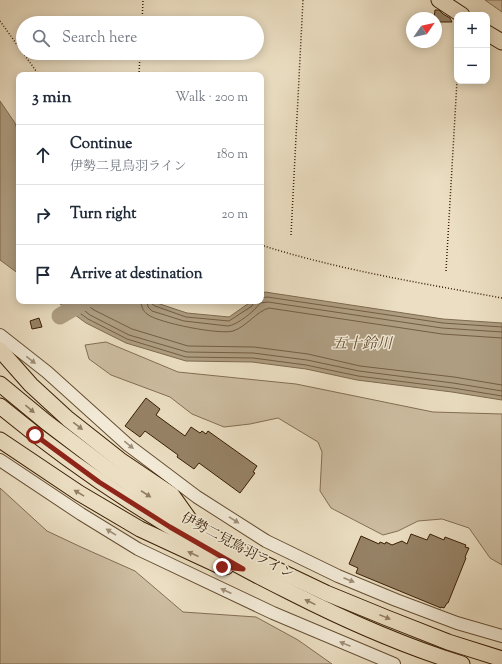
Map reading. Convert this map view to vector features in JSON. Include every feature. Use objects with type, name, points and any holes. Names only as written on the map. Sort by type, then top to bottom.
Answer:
[{"type":"main road","points":[[439,0],[457,12]]},
{"type":"main road","points":[[490,34],[502,42]]},
{"type":"main road","points":[[0,350],[31,386],[68,419],[120,460],[172,495],[196,528]]},
{"type":"main road","name":"伊勢二見鳥羽ライン","points":[[0,384],[46,422],[109,470],[196,528],[261,562],[326,593],[448,642],[502,659]]},
{"type":"main road","name":"伊勢二見鳥羽ライン","points":[[0,406],[35,435],[99,482],[170,527],[243,569],[318,607],[381,634],[462,664]]},
{"type":"main road","points":[[0,440],[79,493],[140,529],[222,567],[243,569]]},
{"type":"street","points":[[0,336],[47,372],[128,445],[197,497],[266,541],[338,576],[396,600],[457,623],[502,636]]},
{"type":"street","points":[[0,460],[81,514],[138,549],[273,613],[394,664]]},
{"type":"path","points":[[143,16],[144,0]]},
{"type":"path","points":[[291,236],[303,0]]},
{"type":"path","points":[[0,21],[16,44]]},
{"type":"path","points":[[27,60],[36,72]]},
{"type":"path","points":[[139,72],[140,60]]},
{"type":"path","points":[[446,271],[457,84]]},
{"type":"path","points":[[264,246],[298,257],[320,262],[502,298]]},
{"type":"shaded area","points":[[485,0],[502,0],[502,12]]},
{"type":"shaded area","points":[[106,342],[178,372],[296,384],[433,412],[502,414],[502,565],[490,558],[469,528],[442,519],[418,521],[398,531],[383,535],[331,508],[320,491],[322,452],[318,442],[278,418],[250,424],[224,427],[192,414],[170,397],[111,375],[89,359],[85,345]]},
{"type":"shaded area","points":[[0,488],[47,531],[135,571],[183,612],[256,617],[298,640],[332,664],[0,664]]},
{"type":"water","points":[[0,101],[16,126],[16,272],[0,260]]},
{"type":"water","name":"五十鈴川","points":[[264,293],[443,319],[502,323],[502,400],[357,380],[306,369],[252,362],[186,361],[126,343],[86,323],[60,304],[160,304],[187,313],[229,317],[248,304],[264,304]]},
{"type":"building","points":[[435,10],[439,10],[441,12],[435,12]]},
{"type":"building","points":[[442,13],[450,18],[452,22],[442,22]]},
{"type":"building","points":[[39,318],[42,327],[32,329],[30,321]]},
{"type":"building","points":[[146,398],[160,409],[156,415],[185,436],[191,427],[200,433],[202,431],[206,434],[208,431],[257,466],[253,472],[255,473],[240,493],[199,463],[194,469],[177,457],[178,455],[145,431],[140,437],[125,426]]},
{"type":"building","points":[[411,534],[427,540],[430,534],[444,540],[445,537],[466,545],[465,547],[469,548],[448,603],[444,608],[356,573],[358,568],[349,564],[361,536],[379,544],[380,542],[385,544],[386,542],[392,545],[402,541],[407,544]]},
{"type":"waterway","points":[[60,316],[81,304]]},
{"type":"route","points":[[35,435],[99,482],[170,527],[243,569],[222,567]]}]
